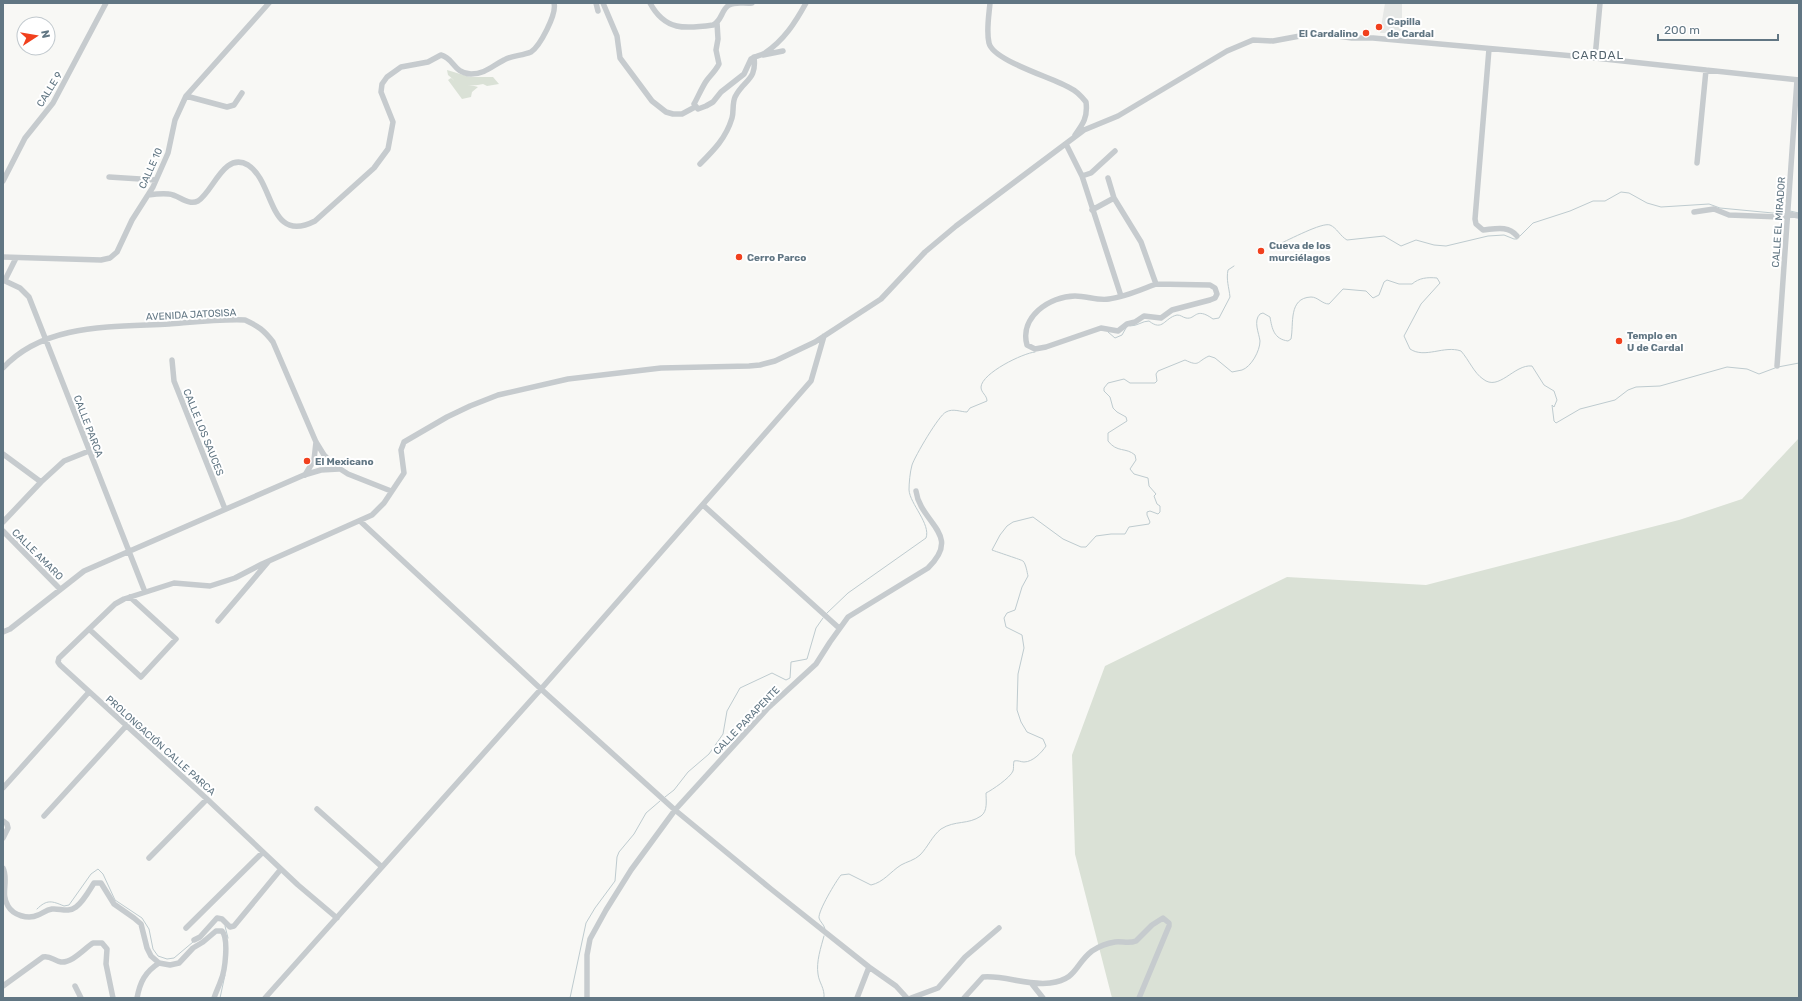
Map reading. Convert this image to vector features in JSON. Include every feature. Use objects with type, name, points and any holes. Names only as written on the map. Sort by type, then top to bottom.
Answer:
[{"type":"street","name":"CALLE 9","points":[[3,181],[25,138],[53,103],[106,3]]},
{"type":"street","name":"CALLE 10","points":[[3,257],[101,260],[110,258],[117,252],[132,220],[156,180],[168,153],[175,120],[186,96],[269,3]]},
{"type":"street","points":[[148,195],[168,194],[188,202],[196,202],[205,195],[222,171],[231,164],[243,163],[254,170],[264,187],[275,212],[282,221],[298,227],[309,225],[374,168],[388,148],[393,129],[393,122],[381,92],[382,84],[387,77],[401,67],[428,62],[441,55],[446,56],[454,67],[462,72],[470,74],[486,72],[506,58],[524,54],[535,48],[553,17],[554,3]]},
{"type":"street","points":[[596,3],[598,11]]},
{"type":"street","points":[[603,3],[617,36],[620,58],[652,101],[666,112],[673,114],[682,114],[695,107],[701,108],[713,102],[721,92],[744,74],[750,60],[754,57],[783,51]]},
{"type":"street","points":[[650,3],[657,15],[674,26],[702,26],[717,23]]},
{"type":"street","points":[[695,107],[694,104],[706,82],[718,66],[716,50],[718,39],[717,23],[726,8],[730,5],[752,3]]},
{"type":"street","points":[[761,55],[788,33],[806,3]]},
{"type":"street","points":[[990,3],[988,35],[989,44],[993,51],[1010,61],[1071,88],[1082,96],[1086,102],[1087,116],[1085,122],[1069,142]]},
{"type":"street","points":[[1594,58],[1600,3]]},
{"type":"street","points":[[265,998],[541,689],[811,381],[818,363],[824,336],[881,299],[924,252],[956,226],[1092,126],[1118,116],[1227,51],[1253,40],[1273,41],[1322,33],[1352,38],[1373,38],[1489,48],[1798,80]]},
{"type":"street","points":[[1489,48],[1475,219],[1476,224],[1483,230],[1504,228],[1509,229],[1516,236]]},
{"type":"street","points":[[700,164],[727,133],[733,117],[735,97],[754,73],[756,67],[754,57]]},
{"type":"street","points":[[1697,163],[1706,70]]},
{"type":"street","name":"CALLE EL MIRADOR","points":[[1777,366],[1798,80]]},
{"type":"street","points":[[186,96],[228,107],[234,105],[242,93]]},
{"type":"street","points":[[1069,142],[1086,186],[1092,210],[1121,296]]},
{"type":"street","points":[[1082,176],[1091,173],[1115,151]]},
{"type":"street","points":[[109,177],[156,180]]},
{"type":"street","points":[[1108,178],[1114,198],[1138,235],[1156,284]]},
{"type":"street","points":[[1092,210],[1114,198]]},
{"type":"street","points":[[1694,212],[1714,209],[1729,215],[1781,217],[1788,214],[1799,216]]},
{"type":"street","points":[[4,280],[16,258]]},
{"type":"street","name":"CALLE PARCA","points":[[4,280],[20,288],[28,295],[145,592]]},
{"type":"street","points":[[1156,284],[1210,285],[1215,288],[1217,294],[1215,298],[1210,300],[1172,310],[1161,318],[1144,316],[1118,330],[1101,328],[1046,347],[1035,349],[1027,346],[1027,328],[1029,320],[1038,310],[1048,303],[1067,296],[1107,299],[1121,296],[1156,284]]},
{"type":"street","name":"AVENIDA JATOSISA","points":[[3,368],[10,360],[32,346],[46,339],[72,331],[129,326],[245,320],[258,325],[273,342],[316,442],[328,460],[339,469],[359,479],[391,491]]},
{"type":"street","name":"PROLONGACIÓN CALLE PARCA","points":[[337,918],[281,869],[207,799],[60,665],[58,662],[63,654],[116,604],[130,597],[180,582],[210,586],[235,578],[360,521],[376,512],[404,473],[401,453],[404,442],[447,417],[498,395],[568,379],[643,369],[760,365],[797,351],[824,336]]},
{"type":"street","name":"CALLE LOS SAUCES","points":[[172,360],[174,381],[225,509]]},
{"type":"street","points":[[304,475],[314,460],[316,442]]},
{"type":"street","points":[[3,522],[41,482],[64,461],[90,451]]},
{"type":"street","points":[[3,454],[41,482]]},
{"type":"street","points":[[3,632],[10,629],[84,571],[129,550],[304,475],[321,470],[339,469]]},
{"type":"street","name":"CALLE PARAPENTE","points":[[587,998],[587,955],[590,939],[623,882],[675,810],[768,708],[816,664],[839,628],[848,617],[928,568],[937,557],[941,548],[942,537],[935,524],[920,505],[916,491]]},
{"type":"street","points":[[703,505],[839,628]]},
{"type":"street","points":[[360,521],[541,689],[675,810],[776,893],[869,967],[896,986],[907,998]]},
{"type":"street","name":"CALLE AMARO","points":[[3,531],[60,589]]},
{"type":"street","points":[[218,620],[268,562]]},
{"type":"street","points":[[89,629],[141,677],[176,639],[130,597]]},
{"type":"street","points":[[3,788],[89,692]]},
{"type":"street","points":[[44,816],[126,725]]},
{"type":"street","points":[[149,858],[207,799]]},
{"type":"street","points":[[317,809],[382,867]]},
{"type":"street","points":[[3,821],[6,823],[8,828],[3,838]]},
{"type":"street","points":[[186,928],[263,852]]},
{"type":"street","points":[[3,868],[6,877],[4,895],[5,902],[11,910],[23,916],[36,916],[52,909],[71,910],[78,905],[94,883],[101,883],[114,904],[141,924],[149,952],[159,963],[170,965],[180,963],[195,946],[203,942],[216,931],[222,931],[226,944],[224,970],[214,998]]},
{"type":"street","points":[[194,940],[200,937],[217,918],[222,919],[230,927],[234,926],[281,869]]},
{"type":"street","points":[[964,998],[983,977],[1032,984],[1049,983],[1066,979],[1075,972],[1092,951],[1114,942],[1136,941],[1152,925],[1163,918],[1169,926],[1139,998]]},
{"type":"street","points":[[912,998],[938,988],[965,957],[999,928]]},
{"type":"street","points":[[3,986],[43,957],[48,956],[56,961],[64,962],[93,943],[100,942],[105,945],[107,949],[106,964],[113,998]]},
{"type":"street","points":[[137,998],[139,984],[143,977],[152,967],[159,963]]},
{"type":"street","points":[[857,998],[869,967]]},
{"type":"street","points":[[1032,984],[1043,998]]},
{"type":"street","points":[[75,986],[81,998]]},
{"type":"shaded area","points":[[1385,3],[1402,3],[1402,33],[1380,33]]},
{"type":"shaded area","points":[[447,70],[470,77],[493,77],[499,84],[487,86],[483,84],[465,85],[456,82],[448,75]]},
{"type":"shaded area","points":[[451,78],[460,84],[478,87],[472,92],[471,97],[462,99],[448,80]]},
{"type":"shaded area","points":[[1799,438],[1799,998],[1112,998],[1075,854],[1072,755],[1105,666],[1287,577],[1426,585],[1679,520],[1742,499]]},
{"type":"waterway","points":[[1520,236],[1533,223],[1570,211],[1593,201],[1605,201],[1621,192],[1629,193],[1647,203],[1661,207],[1709,204],[1720,208],[1773,213],[1785,211]]},
{"type":"waterway","points":[[1790,211],[1799,213]]},
{"type":"waterway","points":[[1279,244],[1320,226],[1326,225],[1332,226],[1347,240],[1384,236],[1401,246],[1416,240],[1434,245],[1446,246],[1488,236],[1504,235],[1517,239]]},
{"type":"waterway","points":[[1130,326],[1149,321],[1154,324],[1161,325],[1177,315],[1189,318],[1199,313],[1207,315],[1213,319],[1219,318],[1230,297],[1227,274],[1228,270],[1234,266]]},
{"type":"waterway","points":[[825,929],[819,918],[819,914],[835,883],[841,875],[849,874],[871,885],[880,882],[901,865],[920,855],[941,829],[951,824],[971,821],[981,816],[986,808],[986,793],[1001,784],[1011,774],[1014,761],[1027,762],[1034,759],[1046,746],[1043,739],[1027,732],[1021,722],[1017,710],[1018,674],[1024,648],[1022,635],[1006,627],[1004,618],[1007,613],[1015,610],[1022,587],[1028,576],[1025,564],[1023,561],[992,550],[1007,526],[1013,522],[1033,517],[1063,539],[1081,547],[1086,547],[1096,536],[1125,534],[1129,527],[1149,524],[1150,522],[1147,512],[1150,511],[1158,514],[1160,512],[1160,506],[1157,504],[1154,496],[1156,494],[1149,486],[1148,478],[1134,474],[1130,469],[1136,460],[1135,455],[1128,451],[1118,449],[1111,445],[1108,441],[1108,433],[1127,421],[1126,417],[1113,408],[1110,397],[1104,391],[1104,388],[1108,383],[1124,379],[1130,383],[1155,383],[1157,381],[1156,374],[1158,371],[1185,360],[1198,363],[1209,356],[1215,358],[1232,372],[1242,370],[1249,366],[1252,362],[1260,345],[1257,327],[1257,320],[1260,314],[1263,313],[1270,317],[1274,333],[1283,340],[1288,341],[1291,339],[1295,307],[1304,298],[1313,297],[1329,304],[1343,289],[1366,291],[1373,298],[1379,295],[1384,282],[1387,280],[1399,284],[1412,284],[1423,278],[1437,278],[1440,283],[1421,304],[1404,336],[1410,349],[1422,353],[1448,350],[1461,351],[1477,373],[1489,382],[1501,380],[1519,369],[1532,366],[1544,385],[1554,391],[1557,400],[1554,407],[1552,405],[1554,421],[1556,423],[1580,409],[1615,400],[1628,390],[1636,387],[1660,386],[1727,367],[1747,369],[1759,374],[1775,368]]},
{"type":"waterway","points":[[1108,332],[1115,338],[1122,335],[1126,328]]},
{"type":"waterway","points":[[826,614],[848,593],[926,538],[926,527],[910,496],[909,490],[911,468],[914,460],[938,420],[946,412],[954,410],[967,412],[970,408],[987,401],[981,387],[988,376],[995,370],[1013,360],[1035,352]]},
{"type":"waterway","points":[[1778,367],[1799,363]]},
{"type":"waterway","points":[[665,797],[674,790],[688,772],[709,754],[723,734],[727,711],[740,688],[772,673],[786,680],[790,678],[791,662],[807,659],[816,628],[823,618]]},
{"type":"waterway","points":[[570,998],[586,923],[615,881],[617,857],[619,852],[634,834],[646,813],[660,801]]},
{"type":"waterway","points":[[37,909],[47,902],[64,906],[69,905],[91,874],[98,869],[103,874],[115,900],[142,918],[149,929],[153,949],[158,956],[167,959],[174,958],[193,942]]},
{"type":"waterway","points":[[225,926],[228,938]]},
{"type":"waterway","points":[[824,936],[819,955],[818,969],[824,991],[824,998]]},
{"type":"waterway","points":[[220,998],[225,975]]},
{"type":"place","name":"Capilla de Cardal","points":[[1379,27]]},
{"type":"place","name":"El Cardalino","points":[[1366,33]]},
{"type":"place","name":"Cueva de los murciélagos","points":[[1261,251]]},
{"type":"place","name":"Cerro Parco","points":[[739,257]]},
{"type":"place","name":"Templo en U de Cardal","points":[[1619,341]]},
{"type":"place","name":"El Mexicano","points":[[307,461]]},
{"type":"district","name":"CARDAL","points":[[1598,55]]}]
